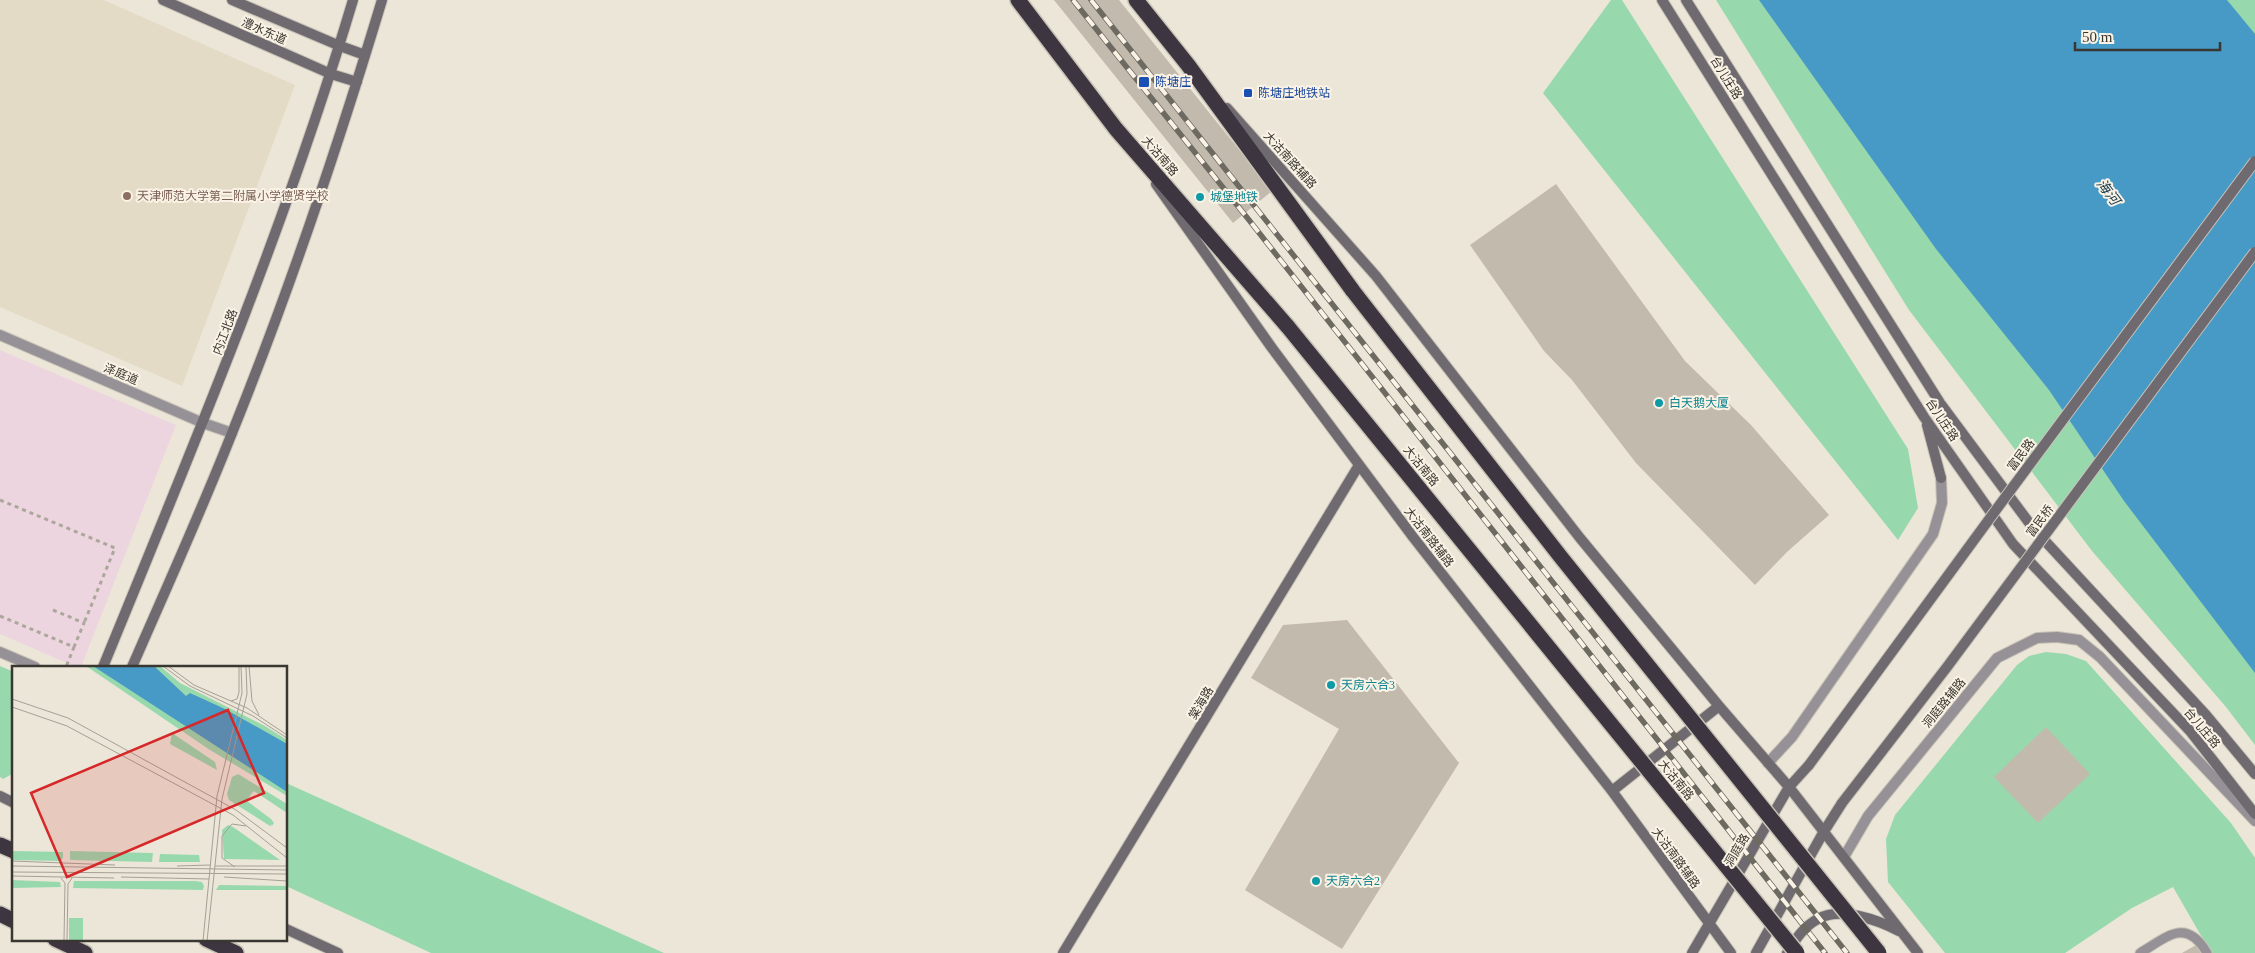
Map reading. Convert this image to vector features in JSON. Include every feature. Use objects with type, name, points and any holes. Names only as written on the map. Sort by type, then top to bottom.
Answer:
[{"type":"highway","name":"大沽南路","points":[[1018,0],[1116,129],[1288,327],[1797,953]]},
{"type":"highway","points":[[1136,0],[1188,65],[1353,292],[1560,556],[1879,953]]},
{"type":"highway","points":[[0,845],[12,850]]},
{"type":"highway","points":[[0,914],[12,920]]},
{"type":"highway","points":[[57,940],[85,953]]},
{"type":"highway","points":[[208,940],[236,953]]},
{"type":"street","name":"澧水东道","points":[[162,0],[331,74],[357,82]]},
{"type":"street","name":"澧水东道","points":[[232,0],[365,55]]},
{"type":"street","name":"内江北路","points":[[103,666],[203,423],[283,213],[331,74],[354,0]]},
{"type":"street","points":[[132,666],[232,433],[312,217],[382,0]]},
{"type":"street","name":"台儿庄路","points":[[1662,0],[1924,417],[2013,544],[2190,731],[2255,814]]},
{"type":"street","name":"台儿庄路","points":[[1686,0],[1940,403],[2033,528],[2206,715],[2255,774]]},
{"type":"street","name":"大沽南路辅路","points":[[1188,65],[1376,276],[1580,538],[1789,788],[1823,833]]},
{"type":"street","name":"大沽南路辅路","points":[[1116,129],[1272,348],[1359,465],[1612,791],[1731,953]]},
{"type":"street","name":"富民路","points":[[1809,765],[2004,498],[2255,161]]},
{"type":"street","name":"富民桥","points":[[1823,833],[1842,803],[1948,667],[2255,252]]},
{"type":"street","name":"泽庭道","points":[[0,335],[203,423],[232,433]]},
{"type":"street","points":[[1768,763],[1792,738],[1933,534],[1942,503],[1941,478],[1924,417]]},
{"type":"street","name":"棠海路","points":[[1063,953],[1359,465]]},
{"type":"street","name":"洞庭路辅路","points":[[1844,857],[1868,816],[1997,658],[2038,638],[2057,637],[2079,640],[2100,657],[2255,821]]},
{"type":"street","points":[[0,652],[33,666]]},
{"type":"street","points":[[1612,791],[1719,706]]},
{"type":"street","name":"洞庭路","points":[[1692,953],[1789,788],[1809,765]]},
{"type":"street","points":[[1756,953],[1823,833],[1844,857],[1918,953]]},
{"type":"street","points":[[1787,953],[1800,933],[1818,918],[1835,914],[1861,916],[1881,922],[1902,933]]},
{"type":"street","points":[[288,930],[338,953]]},
{"type":"lane","points":[[2140,953],[2173,933],[2188,933],[2199,940],[2207,953]]},
{"type":"path","points":[[0,500],[115,548],[66,666]]},
{"type":"path","points":[[53,610],[84,622]]},
{"type":"path","points":[[0,616],[74,647]]},
{"type":"shaded area","name":"天津师范大学第二附属小学德贤学校","points":[[0,0],[104,0],[295,85],[182,386],[0,307]]},
{"type":"shaded area","points":[[0,350],[176,425],[81,666],[74,666],[0,634]]},
{"type":"green space","points":[[1611,0],[1622,0],[1908,449],[1918,508],[1898,540],[1543,93]]},
{"type":"green space","points":[[1716,0],[2255,0],[2255,745],[2226,707],[2092,551],[1909,310]]},
{"type":"green space","points":[[2046,652],[2066,654],[2086,661],[2231,823],[2255,858],[2255,953],[2211,953],[2173,887],[2132,908],[2065,953],[1945,953],[1888,882],[1886,839],[1895,815],[2017,665],[2029,656]]},
{"type":"green space","points":[[0,666],[12,671],[12,774],[3,779],[0,777]]},
{"type":"green space","points":[[288,784],[664,953],[431,953],[288,887]]},
{"type":"water","name":"海河","points":[[1759,0],[2227,0],[2255,34],[2255,673],[2124,501],[2049,390],[1936,249]]},
{"type":"building","points":[[1054,0],[1119,0],[1272,191],[1233,223]]},
{"type":"building","name":"白天鹅大厦","points":[[1556,184],[1685,361],[1751,425],[1829,515],[1787,552],[1755,585],[1636,463],[1572,380],[1544,351],[1470,245]]},
{"type":"building","points":[[1347,620],[1459,763],[1342,949],[1245,890],[1339,729],[1251,678],[1283,625]]},
{"type":"building","points":[[2046,727],[2090,774],[2038,823],[1994,777]]},
{"type":"building","points":[[2196,945],[2201,953],[2182,953]]},
{"type":"railway","points":[[1073,0],[1249,220],[1825,953]]},
{"type":"railway","points":[[1091,0],[1847,953]]},
{"type":"place","name":"陈塘庄","points":[[1144,82]]},
{"type":"place","name":"陈塘庄地铁站","points":[[1248,93]]},
{"type":"place","name":"天津师范大学第二附属小学德贤学校","points":[[127,196]]},
{"type":"place","name":"城堡地铁","points":[[1200,197]]},
{"type":"place","name":"白天鹅大厦","points":[[1659,403]]},
{"type":"place","name":"天房六合3","points":[[1331,685]]},
{"type":"place","name":"天房六合2","points":[[1316,881]]}]
